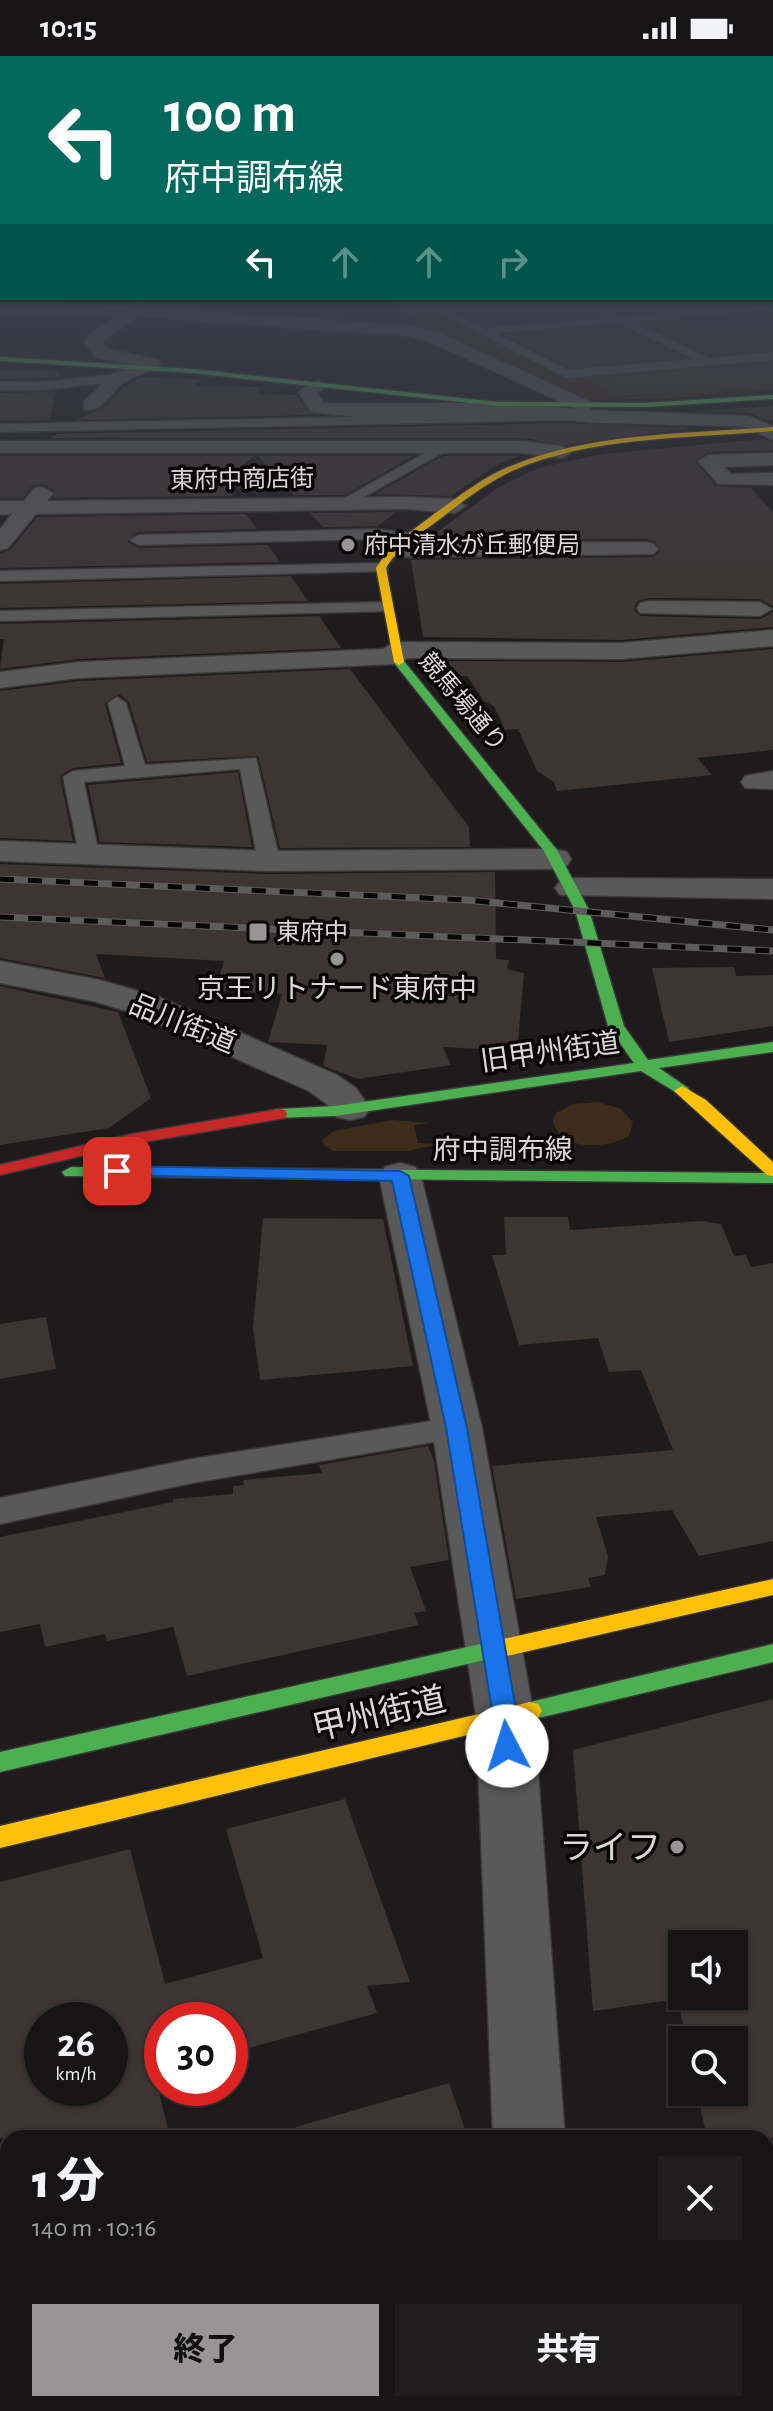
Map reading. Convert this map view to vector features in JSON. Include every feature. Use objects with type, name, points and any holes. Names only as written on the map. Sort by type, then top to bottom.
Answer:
[{"type":"main road","points":[[592,412],[690,404]]},
{"type":"main road","points":[[394,552],[455,506],[520,464],[562,452],[770,431]]},
{"type":"main road","name":"競馬場通り","points":[[394,552],[385,607],[396,653],[521,809],[555,859],[582,910],[616,1026],[627,1046],[644,1066]]},
{"type":"main road","name":"旧甲州街道","points":[[342,1110],[773,1047]]},
{"type":"main road","points":[[644,1066],[700,1103],[773,1171]]},
{"type":"main road","points":[[0,1170],[147,1137],[302,1110],[342,1110]]},
{"type":"main road","points":[[289,1135],[306,1123],[342,1110]]},
{"type":"main road","points":[[0,1177],[88,1171],[234,1172],[256,1157]]},
{"type":"main road","name":"府中調布線","points":[[234,1172],[773,1178]]},
{"type":"main road","name":"甲州街道","points":[[0,1762],[773,1587]]},
{"type":"main road","name":"甲州街道","points":[[0,1837],[773,1653]]},
{"type":"street","points":[[83,407],[87,404]]},
{"type":"street","points":[[315,404],[318,408],[422,404],[729,420],[749,422],[770,431]]},
{"type":"street","points":[[575,404],[592,412]]},
{"type":"street","points":[[63,467],[94,429]]},
{"type":"street","points":[[0,447],[524,447],[562,452]]},
{"type":"street","points":[[773,459],[708,461],[725,480],[773,479]]},
{"type":"street","points":[[348,475],[394,475]]},
{"type":"street","points":[[0,543],[55,477],[28,476]]},
{"type":"street","name":"東府中商店街","points":[[0,508],[343,503],[455,506]]},
{"type":"street","points":[[394,552],[646,549]]},
{"type":"street","points":[[649,608],[760,609]]},
{"type":"street","points":[[707,608],[723,640]]},
{"type":"street","points":[[0,680],[79,670],[396,653],[621,651],[773,638]]},
{"type":"street","points":[[0,851],[269,861],[555,859]]},
{"type":"street","points":[[572,888],[773,889]]},
{"type":"street","name":"品川街道","points":[[0,972],[100,991],[146,1005],[323,1083],[342,1096],[342,1110]]},
{"type":"street","points":[[400,1176],[457,1428],[505,1716],[529,2130]]},
{"type":"lane","points":[[0,428],[94,429],[592,412]]},
{"type":"lane","points":[[0,414],[15,413]]},
{"type":"lane","points":[[343,503],[444,448]]},
{"type":"lane","points":[[137,573],[139,507]]},
{"type":"lane","points":[[138,540],[376,534],[394,552]]},
{"type":"lane","points":[[0,576],[137,573],[394,552]]},
{"type":"lane","points":[[0,616],[385,607]]},
{"type":"lane","points":[[117,703],[137,772]]},
{"type":"lane","points":[[88,854],[73,777],[249,762],[269,861]]},
{"type":"lane","points":[[0,1511],[192,1471],[457,1428]]},
{"type":"shaded area","points":[[598,1102],[621,1109],[633,1122],[629,1136],[609,1143],[585,1145],[564,1138],[557,1130],[553,1120],[556,1113],[573,1104]]},
{"type":"shaded area","points":[[392,1120],[431,1123],[414,1125],[418,1143],[440,1144],[407,1151],[333,1151],[322,1140],[334,1131]]},
{"type":"building","points":[[0,404],[53,404],[50,420],[0,421]]},
{"type":"building","points":[[107,404],[303,404],[311,415],[76,420]]},
{"type":"building","points":[[773,406],[773,420],[768,421],[749,413],[694,411]]},
{"type":"building","points":[[564,423],[693,428],[565,445],[524,438],[51,438],[57,434]]},
{"type":"building","points":[[763,439],[773,443],[773,450],[708,452],[695,461],[716,486],[751,488],[773,512],[773,606],[760,599],[649,598],[637,601],[634,610],[640,616],[760,619],[773,612],[773,627],[621,640],[423,637],[411,560],[654,557],[660,551],[656,542],[646,539],[426,540],[499,487],[538,468],[603,454]]},
{"type":"building","points":[[0,456],[254,456],[223,481],[233,496],[53,498],[54,490],[42,484],[32,486],[23,498],[0,498]]},
{"type":"building","points":[[258,456],[413,456],[345,495],[294,495]]},
{"type":"building","points":[[443,456],[518,456],[495,466],[451,496],[375,494]]},
{"type":"building","points":[[396,512],[378,526],[323,527],[310,513]]},
{"type":"building","points":[[246,514],[257,529],[138,532],[127,541],[138,548],[268,545],[280,562],[0,568],[0,553],[10,550],[37,517]]},
{"type":"building","points":[[291,576],[308,601],[0,608],[0,584]]},
{"type":"building","points":[[319,616],[341,648],[79,659],[0,669],[4,639],[0,639],[0,624]]},
{"type":"building","points":[[773,649],[773,750],[697,758],[712,775],[557,791],[554,782],[537,771],[518,729],[505,730],[494,706],[484,701],[467,676],[459,676],[445,661],[621,662]]},
{"type":"building","points":[[350,669],[469,827],[470,847],[280,848],[258,756],[147,762],[129,702],[119,694],[105,704],[121,763],[73,768],[60,776],[73,841],[0,838],[0,691],[79,681]]},
{"type":"building","points":[[238,772],[252,847],[100,842],[88,785]]},
{"type":"building","name":"京王リトナード東府中","points":[[0,864],[269,874],[495,872],[496,959],[509,960],[507,969],[524,973],[517,1051],[443,1047],[451,1065],[358,1079],[323,1066],[327,1045],[268,1042],[282,994],[215,991],[224,961],[96,954],[105,978],[0,958]]},
{"type":"building","points":[[734,967],[736,976],[773,975],[773,1026],[669,1042],[652,968]]},
{"type":"building","points":[[0,986],[118,1012],[151,1098],[109,1128],[0,1145]]},
{"type":"building","points":[[504,1217],[568,1217],[570,1230],[701,1221],[721,1224],[734,1256],[746,1255],[751,1267],[773,1263],[773,1541],[699,1556],[672,1510],[596,1517],[608,1556],[605,1575],[588,1578],[591,1587],[516,1599],[492,1466],[673,1450],[641,1370],[609,1372],[598,1338],[519,1345],[492,1255],[506,1255]]},
{"type":"building","points":[[263,1218],[383,1219],[413,1366],[260,1380],[253,1328]]},
{"type":"building","points":[[46,1317],[56,1369],[0,1379],[0,1324]]},
{"type":"building","points":[[428,1446],[434,1461],[449,1560],[410,1567],[426,1611],[414,1613],[419,1625],[187,1676],[173,1627],[107,1641],[105,1634],[45,1647],[40,1624],[0,1632],[0,1537],[173,1502],[173,1499],[233,1494],[233,1486],[244,1485],[243,1480],[322,1473],[319,1465]]},
{"type":"building","name":"ライフ","points":[[773,1699],[773,2130],[705,2130],[700,2106],[748,2106],[748,2026],[683,2026],[680,2010],[748,2010],[748,1930],[668,1930],[668,2000],[593,2011],[573,1750]]},
{"type":"building","points":[[345,1799],[410,1982],[367,1986],[377,2013],[248,2048],[248,2002],[144,2002],[144,2106],[162,2106],[168,2130],[0,2130],[0,1882],[130,1849],[165,1984],[263,1958],[226,1829]]},
{"type":"building","points":[[449,2083],[465,2130],[297,2130],[296,2127]]},
{"type":"railway","points":[[0,879],[467,900],[773,930]]},
{"type":"railway","points":[[0,917],[773,951]]},
{"type":"traffic: fast","points":[[497,404],[663,404]]},
{"type":"traffic: fast","points":[[399,662],[550,850],[582,910],[616,1026],[644,1066],[682,1091]]},
{"type":"traffic: fast","points":[[279,1114],[335,1111],[773,1047]]},
{"type":"traffic: fast","points":[[71,1172],[773,1178]]},
{"type":"traffic: fast","points":[[0,1762],[494,1650]]},
{"type":"traffic: fast","points":[[530,1711],[773,1653]]},
{"type":"traffic: slow","points":[[399,662],[381,568],[392,550],[479,486],[508,470],[570,450],[638,440],[773,429]]},
{"type":"traffic: slow","points":[[682,1091],[700,1103],[773,1171]]},
{"type":"traffic: slow","points":[[494,1650],[773,1587]]},
{"type":"traffic: slow","points":[[0,1837],[530,1711]]},
{"type":"traffic: jam","points":[[0,1170],[132,1139],[279,1114]]},
{"type":"place","name":"府中清水が丘郵便局","points":[[348,545]]},
{"type":"place","name":"東府中","points":[[258,932]]},
{"type":"place","name":"京王リトナード東府中","points":[[337,959]]},
{"type":"place","name":"ライフ","points":[[677,1847]]},
{"type":"route","points":[[117,1171],[400,1176],[457,1428],[505,1716],[507,1746]]}]
